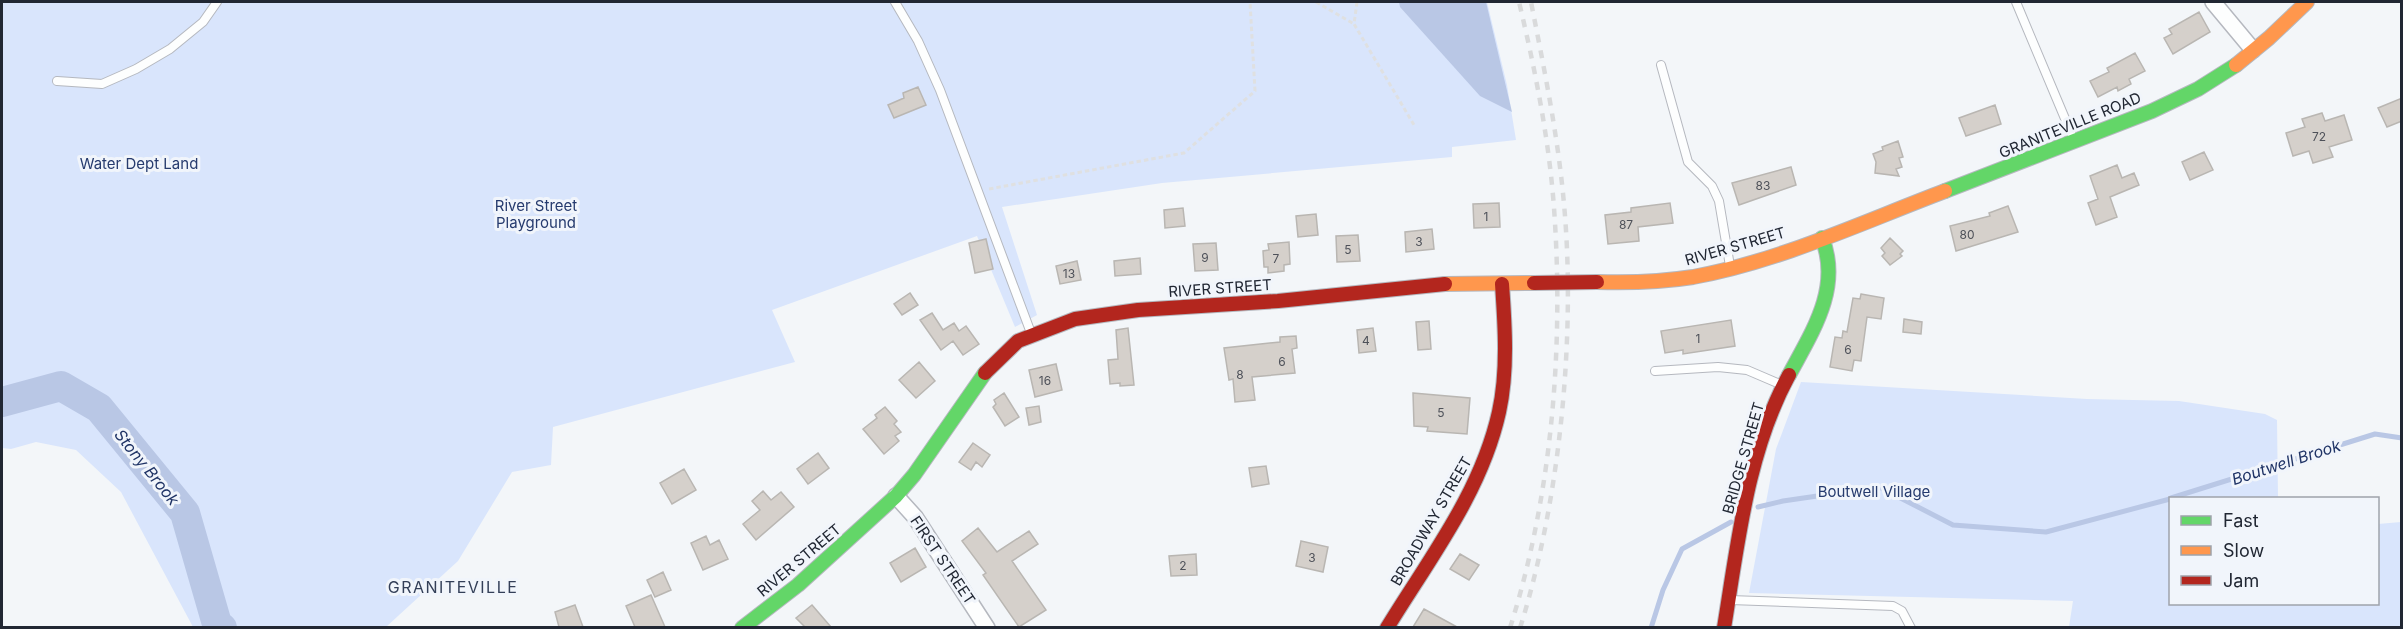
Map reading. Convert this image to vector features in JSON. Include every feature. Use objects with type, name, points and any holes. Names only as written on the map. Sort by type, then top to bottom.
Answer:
[{"type":"main road","name":"GRANITEVILLE ROAD","points":[[1822,238],[2165,105],[2230,69],[2270,38],[2307,2]]},
{"type":"main road","name":"RIVER STREET","points":[[742,627],[798,585],[896,496],[914,475],[982,376],[1018,341],[1069,321],[1095,315],[1138,310],[1278,301],[1468,282],[1502,284],[1657,282],[1731,268],[1822,238]]},
{"type":"main road","name":"BRIDGE STREET","points":[[1725,627],[1744,508],[1763,435],[1783,386],[1824,302],[1830,269],[1828,254],[1822,238]]},
{"type":"main road","name":"BROADWAY STREET","points":[[1387,627],[1471,490],[1490,446],[1499,411],[1504,374],[1505,334],[1502,284]]},
{"type":"street","points":[[2213,2],[2253,50]]},
{"type":"street","name":"FIRST STREET","points":[[896,496],[915,517],[987,627]]},
{"type":"lane","points":[[57,81],[102,84],[136,69],[170,49],[203,22],[217,2]]},
{"type":"lane","points":[[896,2],[918,41],[940,90],[1032,335]]},
{"type":"lane","points":[[2016,2],[2074,141]]},
{"type":"lane","points":[[1661,65],[1689,162],[1712,186],[1719,201],[1731,268]]},
{"type":"lane","points":[[1654,371],[1718,368],[1747,370],[1783,386]]},
{"type":"lane","points":[[1729,600],[1893,606],[1902,610],[1911,627]]},
{"type":"path","points":[[979,191],[1184,153],[1255,91],[1250,2]]},
{"type":"path","points":[[1316,2],[1354,24],[1414,125]]},
{"type":"path","points":[[1354,24],[1357,2]]},
{"type":"green space","name":"River Street Playground","points":[[2,2],[1487,2],[1507,85],[1516,140],[1452,147],[1452,157],[1162,183],[1002,207],[1037,315],[1015,327],[977,236],[772,310],[795,362],[553,427],[551,465],[512,472],[458,561],[386,627],[193,627],[121,492],[76,450],[36,442],[11,449],[2,448]]},
{"type":"green space","name":"Boutwell Village","points":[[1801,382],[2087,399],[2179,401],[2265,414],[2277,420],[2278,497],[2169,497],[2169,605],[2379,605],[2379,524],[2401,522],[2401,627],[2069,627],[2073,601],[1749,593],[1776,449]]},
{"type":"shaded area","points":[[1399,2],[1486,2],[1512,112],[1480,96],[1400,7]]},
{"type":"building","points":[[2199,12],[2210,32],[2173,54],[2164,38],[2172,34],[2169,29]]},
{"type":"building","points":[[2135,53],[2145,71],[2129,79],[2131,84],[2118,91],[2117,87],[2098,97],[2090,81],[2109,72],[2107,68]]},
{"type":"building","points":[[918,87],[926,105],[894,118],[888,105],[904,98],[903,93]]},
{"type":"building","points":[[2402,98],[2402,121],[2387,127],[2378,108]]},
{"type":"building","points":[[1995,105],[2001,124],[1966,136],[1959,118]]},
{"type":"building","points":[[2322,113],[2325,121],[2344,115],[2352,140],[2329,147],[2333,157],[2313,163],[2309,151],[2293,156],[2286,133],[2305,127],[2302,119]]},
{"type":"building","points":[[1898,141],[1903,157],[1899,158],[1902,167],[1896,169],[1899,176],[1875,173],[1876,162],[1873,154],[1883,150],[1882,147]]},
{"type":"building","points":[[2204,152],[2213,170],[2190,180],[2182,162]]},
{"type":"building","points":[[2117,165],[2122,178],[2134,173],[2139,185],[2110,197],[2117,217],[2096,225],[2088,203],[2098,199],[2090,176]]},
{"type":"building","points":[[1791,167],[1796,185],[1739,205],[1732,183]]},
{"type":"building","points":[[1499,203],[1500,227],[1474,228],[1473,204]]},
{"type":"building","points":[[1670,203],[1673,223],[1638,227],[1639,241],[1608,244],[1605,215],[1631,212],[1631,208]]},
{"type":"building","points":[[2008,206],[2018,232],[1956,251],[1950,226],[1990,216],[1989,213]]},
{"type":"building","points":[[1183,208],[1185,226],[1165,228],[1164,210]]},
{"type":"building","points":[[1316,214],[1318,235],[1298,237],[1296,216]]},
{"type":"building","points":[[1432,229],[1434,249],[1406,252],[1405,232]]},
{"type":"building","points":[[1358,235],[1360,261],[1337,262],[1336,236]]},
{"type":"building","points":[[1890,238],[1903,251],[1900,254],[1902,256],[1890,265],[1882,256],[1885,253],[1881,248]]},
{"type":"building","points":[[986,239],[993,269],[975,273],[969,243]]},
{"type":"building","points":[[1289,242],[1290,264],[1284,265],[1284,271],[1268,273],[1268,267],[1264,267],[1263,251],[1269,250],[1268,244]]},
{"type":"building","points":[[1216,243],[1218,270],[1195,271],[1193,244]]},
{"type":"building","points":[[1140,258],[1141,274],[1115,276],[1114,261]]},
{"type":"building","points":[[1077,261],[1081,280],[1060,284],[1056,266]]},
{"type":"building","points":[[910,293],[918,305],[902,315],[894,304]]},
{"type":"building","points":[[1861,294],[1884,298],[1881,319],[1867,317],[1861,361],[1854,360],[1852,371],[1830,367],[1835,337],[1842,338],[1843,331],[1847,332],[1853,298],[1860,299]]},
{"type":"building","points":[[932,313],[943,330],[954,323],[959,331],[966,326],[979,344],[963,355],[953,341],[941,350],[920,320]]},
{"type":"building","points":[[1904,319],[1922,322],[1921,334],[1903,332]]},
{"type":"building","points":[[1731,320],[1735,346],[1683,354],[1683,350],[1665,353],[1661,331]]},
{"type":"building","points":[[1429,321],[1431,349],[1418,350],[1416,322]]},
{"type":"building","points":[[1128,328],[1134,385],[1110,384],[1108,360],[1118,359],[1116,330]]},
{"type":"building","points":[[1373,328],[1376,351],[1359,353],[1357,330]]},
{"type":"building","points":[[1296,336],[1297,348],[1292,349],[1295,373],[1252,377],[1255,400],[1235,402],[1233,379],[1229,380],[1224,348],[1280,342],[1280,337]]},
{"type":"building","points":[[919,362],[935,381],[916,398],[899,380]]},
{"type":"building","points":[[1056,364],[1062,390],[1035,397],[1029,370]]},
{"type":"building","points":[[1004,393],[1019,417],[1005,426],[993,407],[996,404],[994,400]]},
{"type":"building","points":[[1413,393],[1470,398],[1467,434],[1427,431],[1428,427],[1414,426]]},
{"type":"building","points":[[1039,406],[1041,422],[1029,425],[1026,408]]},
{"type":"building","points":[[885,407],[897,421],[894,424],[901,432],[895,436],[899,441],[884,454],[863,429],[877,418],[875,415]]},
{"type":"building","points":[[973,443],[990,455],[982,467],[976,462],[971,470],[959,462]]},
{"type":"building","points":[[818,453],[829,468],[808,484],[797,469]]},
{"type":"building","points":[[1266,466],[1269,484],[1252,487],[1249,468]]},
{"type":"building","points":[[684,469],[696,490],[672,504],[660,483]]},
{"type":"building","points":[[763,491],[771,500],[781,492],[794,507],[756,540],[743,524],[760,510],[752,501]]},
{"type":"building","points":[[978,528],[997,552],[1029,531],[1038,544],[1012,561],[1046,610],[1019,627],[983,575],[986,573],[962,541]]},
{"type":"building","points":[[706,536],[710,545],[719,540],[728,559],[703,570],[691,543]]},
{"type":"building","points":[[1301,541],[1328,547],[1323,572],[1296,566]]},
{"type":"building","points":[[915,548],[926,567],[901,582],[890,563]]},
{"type":"building","points":[[1196,554],[1197,575],[1171,576],[1169,556]]},
{"type":"building","points":[[1460,554],[1479,565],[1469,580],[1450,569]]},
{"type":"building","points":[[663,572],[671,590],[655,597],[647,580]]},
{"type":"building","points":[[651,595],[665,627],[635,627],[626,606]]},
{"type":"building","points":[[575,605],[583,627],[559,627],[555,612]]},
{"type":"building","points":[[812,605],[831,627],[805,627],[796,618]]},
{"type":"building","points":[[1424,609],[1457,627],[1413,627]]},
{"type":"waterway","name":"Stony Brook","points":[[2,402],[61,386],[99,408],[185,513],[217,624],[222,628]]},
{"type":"waterway","name":"Boutwell Brook","points":[[2174,497],[2375,434],[2402,438]]},
{"type":"waterway","name":"Boutwell Brook","points":[[1758,507],[1783,501],[1879,487],[1953,525],[2046,532],[2169,499]]},
{"type":"waterway","name":"Boutwell Brook","points":[[1651,628],[1663,590],[1682,549],[1731,522]]},
{"type":"railway","points":[[1510,628],[1536,526],[1545,473],[1552,420],[1557,314],[1557,260],[1549,156],[1536,78],[1519,2]]},
{"type":"railway","points":[[1520,628],[1534,579],[1555,473],[1562,418],[1568,308],[1564,204],[1558,153],[1531,2]]},
{"type":"traffic: fast","points":[[1945,191],[2152,111],[2198,89],[2236,65]]},
{"type":"traffic: fast","points":[[1789,375],[1822,309],[1829,274],[1822,238]]},
{"type":"traffic: fast","points":[[742,628],[798,585],[896,496],[914,475],[985,373]]},
{"type":"traffic: slow","points":[[2236,65],[2307,2]]},
{"type":"traffic: slow","points":[[1597,282],[1669,280],[1725,270],[1821,240],[1945,191]]},
{"type":"traffic: slow","points":[[1445,284],[1534,283]]},
{"type":"traffic: jam","points":[[1534,283],[1597,282]]},
{"type":"traffic: jam","points":[[985,373],[1018,341],[1075,319],[1138,310],[1278,301],[1445,284]]},
{"type":"traffic: jam","points":[[1387,628],[1467,498],[1491,442],[1504,381],[1505,332],[1502,284]]},
{"type":"traffic: jam","points":[[1724,628],[1740,531],[1754,466],[1763,435],[1789,375]]},
{"type":"district","name":"GRANITEVILLE","points":[[453,587]]},
{"type":"park label","name":"Water Dept Land","points":[[139,163]]}]
